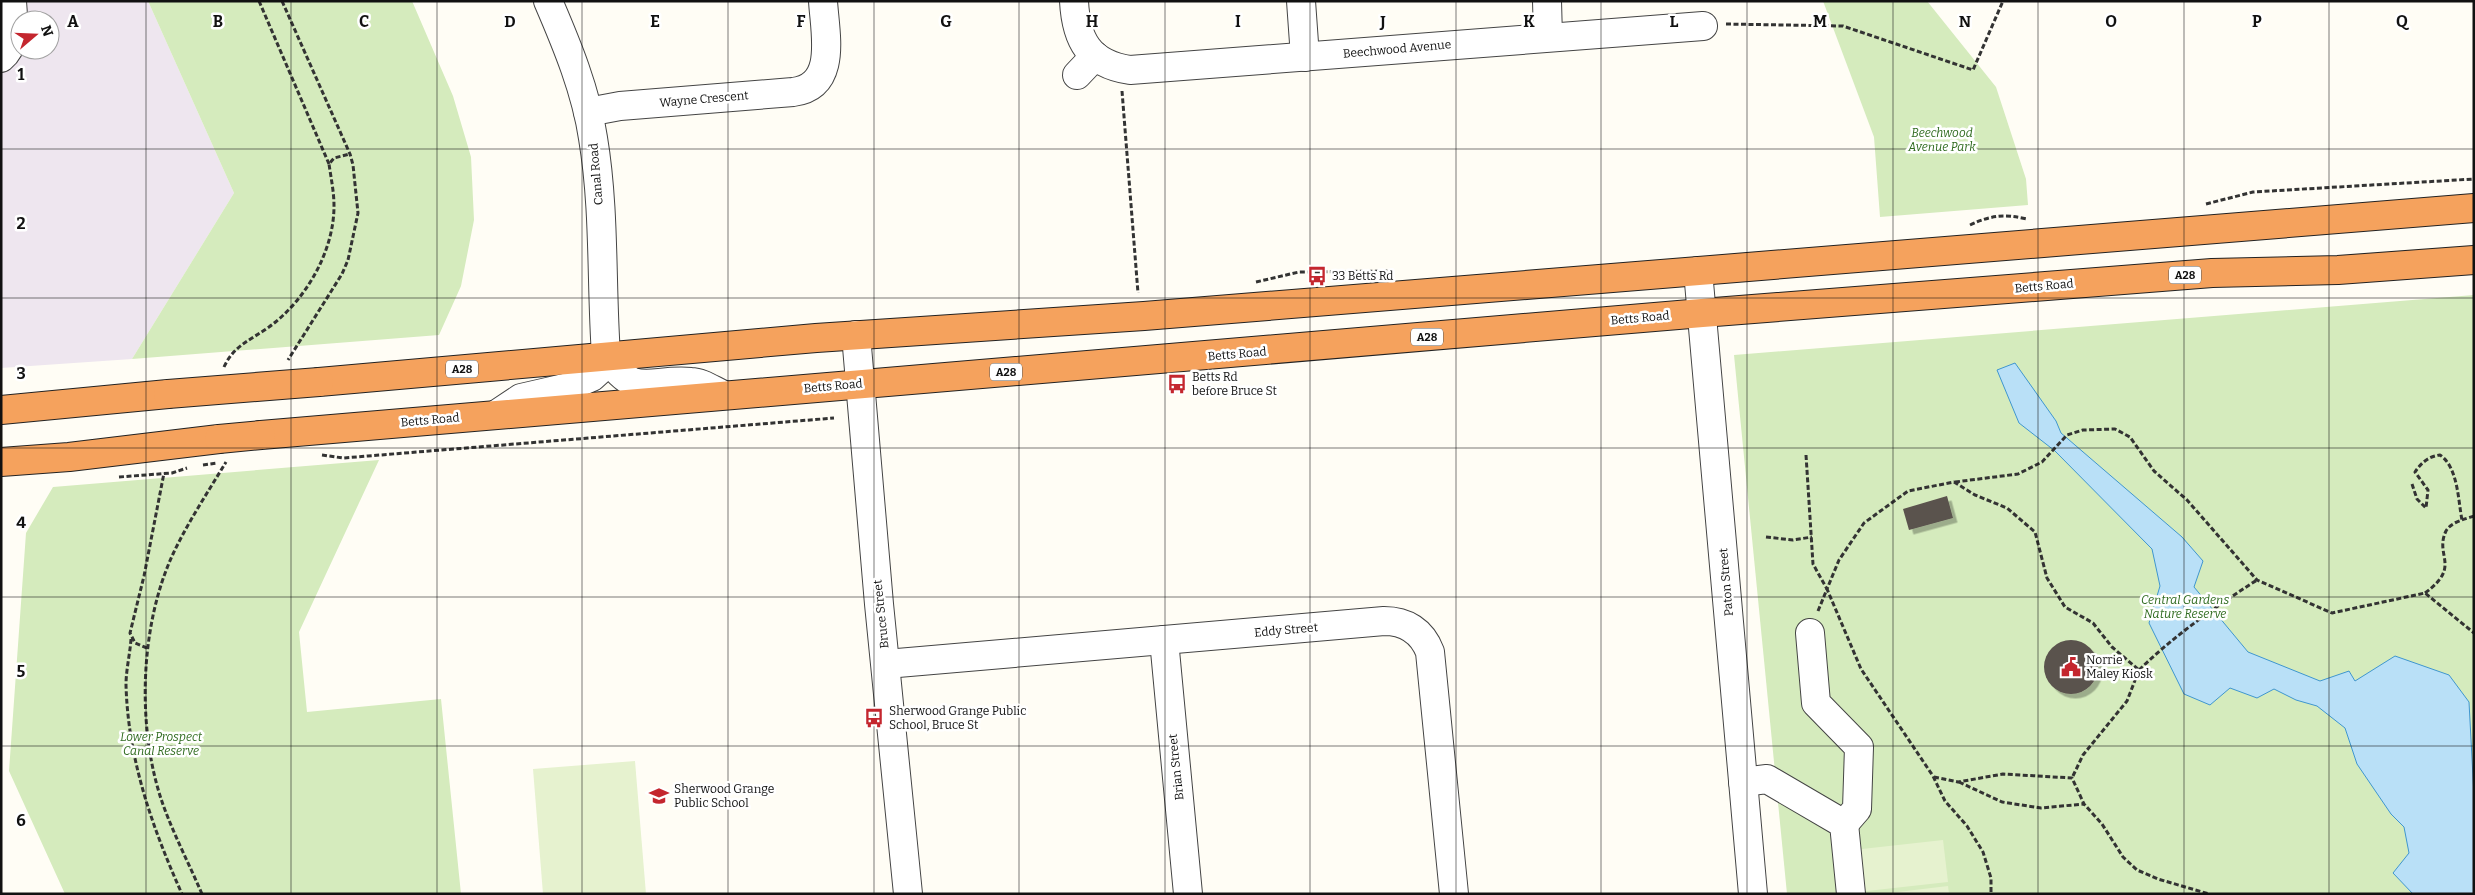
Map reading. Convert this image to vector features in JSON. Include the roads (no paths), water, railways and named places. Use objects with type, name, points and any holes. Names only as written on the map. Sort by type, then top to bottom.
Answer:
[{"type":"highway","name":"A28","points":[[1,410],[606,355],[856,335],[1144,316],[2474,208]]},
{"type":"highway","name":"Betts Road","points":[[1,462],[219,439],[496,414],[1162,360],[1702,313],[2212,272],[2338,270],[2474,260]]},
{"type":"street","points":[[1,58],[7,53],[12,43],[12,1]]},
{"type":"street","name":"Canal Road","points":[[548,1],[568,48],[588,112],[598,184],[606,355]]},
{"type":"street","name":"Wayne Crescent","points":[[588,112],[620,106],[799,91],[823,86],[826,57],[823,1]]},
{"type":"street","name":"Beechwood Avenue","points":[[1074,1],[1078,32],[1083,42],[1086,66],[1111,66],[1130,70],[1703,26]]},
{"type":"street","points":[[1301,1],[1306,57]]},
{"type":"street","points":[[1546,1],[1548,37]]},
{"type":"street","name":"Paton Street","points":[[1698,271],[1753,894]]},
{"type":"street","name":"Bruce Street","points":[[856,335],[908,894]]},
{"type":"street","points":[[606,355],[616,371],[629,381],[652,384],[692,381],[724,395]]},
{"type":"street","points":[[496,414],[521,398],[569,387],[592,378],[603,367],[606,355]]},
{"type":"street","name":"Eddy Street","points":[[886,664],[1384,621],[1404,624],[1418,633],[1427,644],[1431,660],[1454,894]]},
{"type":"street","points":[[1810,632],[1816,702],[1859,747],[1857,809],[1844,824],[1851,894]]},
{"type":"street","name":"Brian Street","points":[[1164,640],[1188,894]]},
{"type":"street","points":[[1743,782],[1767,779],[1844,824]]},
{"type":"water","points":[[2015,363],[2056,421],[2061,433],[2182,537],[2203,561],[2194,587],[2248,652],[2320,681],[2349,671],[2355,681],[2395,656],[2449,675],[2469,702],[2474,796],[2474,894],[2413,894],[2393,873],[2409,853],[2404,827],[2391,814],[2357,764],[2345,728],[2317,706],[2296,700],[2274,689],[2257,698],[2230,688],[2210,705],[2184,694],[2149,623],[2160,586],[2152,549],[2055,451],[2019,423],[1997,370]]},
{"type":"place","name":"33 Betts Rd","points":[[1317,276]]},
{"type":"place","name":"Betts Rd before Bruce St","points":[[1177,384]]},
{"type":"place","name":"Norrie Maley Kiosk","points":[[2071,667]]},
{"type":"place","name":"Sherwood Grange Public School, Bruce St","points":[[874,718]]},
{"type":"place","name":"Sherwood Grange Public School","points":[[659,796]]},
{"type":"park label","name":"Beechwood Avenue Park","points":[[1942,140]]},
{"type":"park label","name":"Central Gardens Nature Reserve","points":[[2185,607]]},
{"type":"park label","name":"Lower Prospect Canal Reserve","points":[[161,744]]}]
